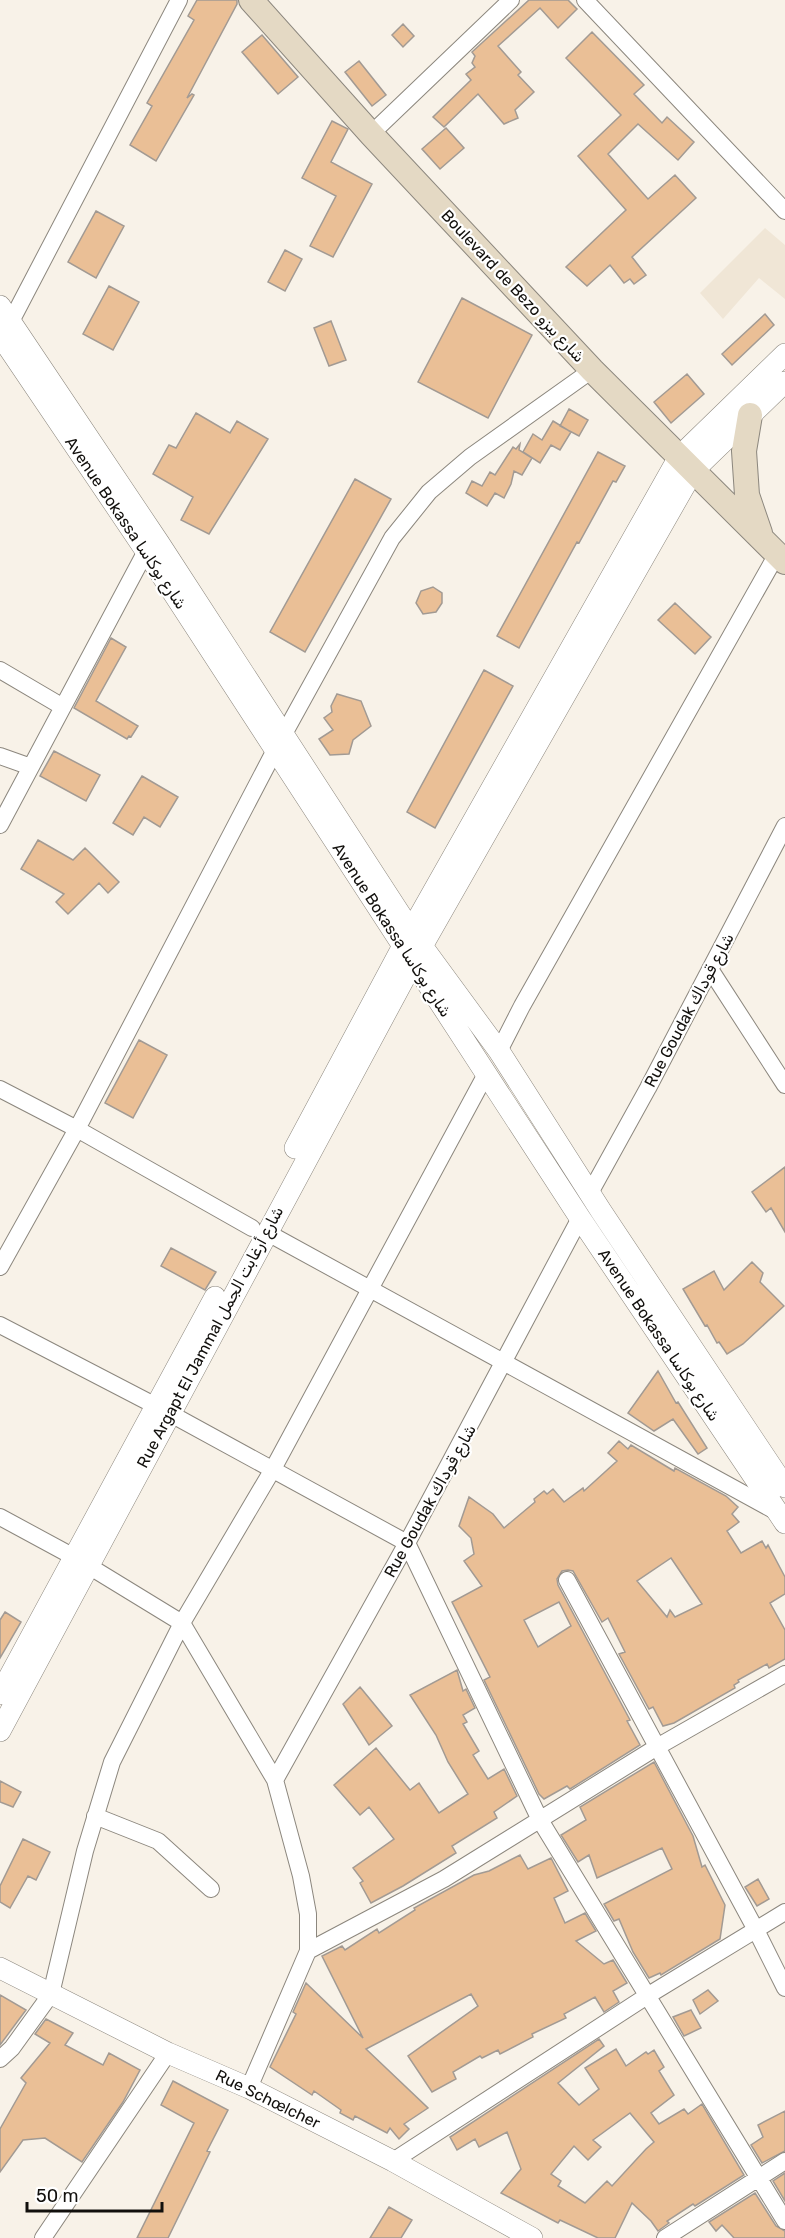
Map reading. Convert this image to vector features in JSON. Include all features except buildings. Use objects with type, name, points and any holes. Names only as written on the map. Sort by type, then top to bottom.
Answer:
[{"type":"main road","name":"Boulevard de Bezo شارع بيزو","points":[[251,0],[371,134],[592,370],[775,551]]},
{"type":"main road","points":[[750,415],[744,451],[747,495],[775,551]]},
{"type":"street","points":[[3,329],[179,0]]},
{"type":"street","points":[[371,134],[511,0]]},
{"type":"street","points":[[585,0],[785,211]]},
{"type":"street","name":"Avenue Bokassa شارع بوكاسا","points":[[3,329],[146,551],[279,742],[412,946],[486,1074],[580,1218],[782,1518]]},
{"type":"street","name":"Avenue Bokassa شارع بوكاسا","points":[[3,329],[159,543],[279,742]]},
{"type":"street","points":[[686,464],[785,354]]},
{"type":"street","points":[[0,1267],[77,1129],[279,742],[393,538],[429,492],[470,457],[592,370]]},
{"type":"street","points":[[686,464],[750,415],[785,382]]},
{"type":"street","name":"Rue Argapt El Jammal شارع أرغابت الجمل","points":[[0,1731],[81,1562],[412,946],[686,464]]},
{"type":"street","points":[[0,825],[146,551]]},
{"type":"street","points":[[499,1051],[775,551]]},
{"type":"street","points":[[0,670],[63,707]]},
{"type":"street","points":[[0,756],[31,767]]},
{"type":"street","name":"Rue Goudak شارع قوداك","points":[[590,1193],[648,1088],[785,826]]},
{"type":"street","name":"Avenue Bokassa شارع بوكاسا","points":[[412,946],[499,1051],[785,1487]]},
{"type":"street","points":[[710,969],[785,1085]]},
{"type":"street","points":[[0,2058],[12,2048],[51,1994],[85,1851],[112,1762],[182,1623],[273,1469],[486,1074]]},
{"type":"street","points":[[0,1089],[505,1362],[782,1518]]},
{"type":"street","name":"Rue Goudak شارع قوداك","points":[[275,1780],[407,1543],[580,1218]]},
{"type":"street","points":[[0,1325],[273,1469],[407,1543],[540,1820],[785,2221]]},
{"type":"street","points":[[0,1517],[81,1562],[182,1623],[275,1780],[301,1876],[308,1914],[308,1951],[249,2088]]},
{"type":"street","name":"Rue Argapt El Jammal شارع أرغابت الجمل","points":[[0,1694],[81,1562]]},
{"type":"street","points":[[567,1580],[785,1988]]},
{"type":"street","points":[[308,1951],[444,1879],[657,1747],[785,1674]]},
{"type":"street","points":[[96,1816],[158,1841],[211,1889]]},
{"type":"street","points":[[393,2161],[647,1996],[785,1912]]},
{"type":"street","name":"Rue Schœlcher","points":[[0,1968],[168,2053],[249,2088],[393,2161],[532,2238]]},
{"type":"street","points":[[43,2238],[168,2053]]},
{"type":"street","points":[[665,2238],[785,2161]]},
{"type":"shaded area","points":[[765,228],[785,245],[785,299],[759,278],[723,319],[700,293]]}]
